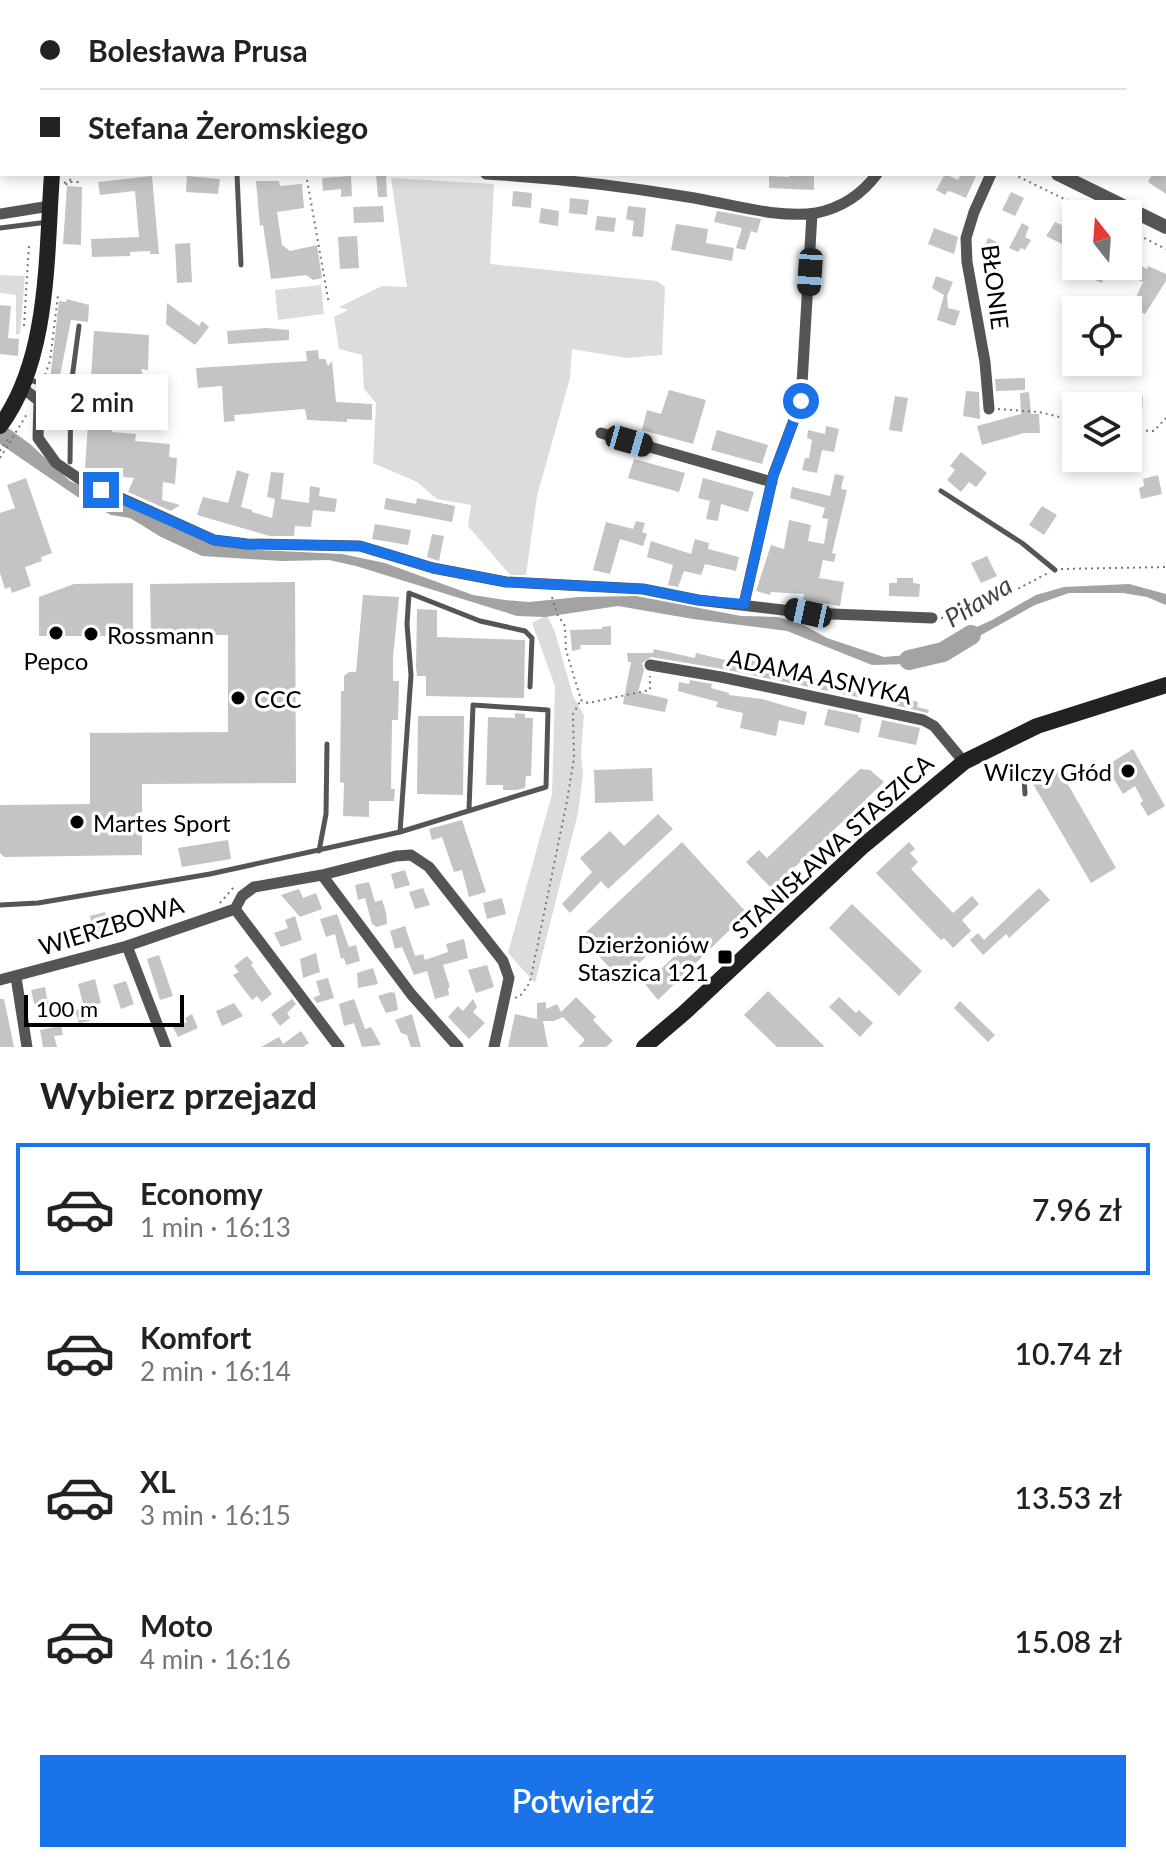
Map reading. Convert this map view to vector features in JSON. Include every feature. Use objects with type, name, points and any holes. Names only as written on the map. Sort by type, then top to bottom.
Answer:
[{"type":"main road","points":[[10,425],[36,346],[52,176]]},
{"type":"main road","name":"STANISŁAWA STASZICA","points":[[644,1047],[863,846],[964,762],[1037,726],[1166,685]]},
{"type":"street","points":[[503,176],[686,197],[783,213],[812,214],[854,197],[875,176]]},
{"type":"street","name":"BŁONIE","points":[[989,409],[988,379],[972,298],[966,238],[990,176]]},
{"type":"street","points":[[1062,176],[1166,227]]},
{"type":"street","points":[[0,214],[49,214]]},
{"type":"street","points":[[744,604],[772,482],[801,401],[812,214]]},
{"type":"street","points":[[25,383],[39,401],[38,438],[56,463],[81,480],[214,540],[255,545],[360,546],[433,568],[506,582],[643,589],[698,600],[808,613],[932,618]]},
{"type":"street","points":[[601,433],[772,482]]},
{"type":"street","name":"ADAMA ASNYKA","points":[[650,665],[923,720],[934,726],[964,762]]},
{"type":"street","points":[[339,1047],[235,909],[242,896],[254,887],[411,855],[429,867],[503,961],[509,978],[494,1047]]},
{"type":"street","points":[[322,875],[411,994],[458,1047]]},
{"type":"street","name":"WIERZBOWA","points":[[0,980],[127,946],[235,909]]},
{"type":"street","points":[[127,946],[166,1047]]},
{"type":"street","points":[[16,977],[27,1047]]},
{"type":"lane","points":[[237,176],[241,265]]},
{"type":"lane","points":[[0,228],[49,214]]},
{"type":"lane","points":[[70,462],[71,386],[79,326]]},
{"type":"lane","points":[[25,383],[71,386]]},
{"type":"lane","points":[[941,491],[1022,543],[1055,570]]},
{"type":"lane","points":[[400,832],[411,675],[407,624],[409,593],[480,621],[525,631],[532,638],[530,687]]},
{"type":"lane","points":[[0,905],[38,903],[105,892],[319,851],[400,832],[546,787],[548,710],[473,705],[469,809]]},
{"type":"lane","points":[[319,851],[326,814],[327,744]]},
{"type":"lane","points":[[1024,777],[1025,794]]},
{"type":"path","points":[[306,176],[329,304]]},
{"type":"path","points":[[1017,176],[1066,200]]},
{"type":"path","points":[[1142,237],[1166,249]]},
{"type":"path","points":[[24,329],[29,245]]},
{"type":"path","points":[[989,409],[1039,412],[1062,418]]},
{"type":"path","points":[[0,458],[10,425],[28,412]]},
{"type":"path","points":[[1142,431],[1154,431],[1166,418]]},
{"type":"path","points":[[932,618],[966,616],[1055,570],[1166,567]]},
{"type":"path","points":[[513,999],[522,994],[530,982],[574,758],[573,714],[581,700],[566,650],[565,626],[557,614],[553,599]]},
{"type":"path","points":[[581,700],[588,703],[650,690],[650,665]]},
{"type":"path","points":[[216,907],[229,891],[240,884]]},
{"type":"path","points":[[511,1007],[516,989]]},
{"type":"shaded area","points":[[391,178],[494,184],[490,264],[657,281],[665,287],[662,355],[626,358],[572,349],[570,378],[537,496],[526,575],[510,575],[468,526],[471,505],[437,499],[417,482],[373,463],[376,403],[364,389],[362,355],[339,349],[334,317],[348,310],[339,307],[382,286],[407,287]]},
{"type":"shaded area","points":[[0,275],[25,276],[20,334],[16,335],[16,295],[0,293]]},
{"type":"shaded area","points":[[321,285],[324,314],[278,320],[275,290]]},
{"type":"shaded area","points":[[0,422],[30,444],[70,481],[205,542],[258,550],[342,554],[385,563],[473,595],[529,602],[636,596],[741,616],[778,617],[884,657],[918,654],[992,620],[1036,595],[1064,587],[1129,584],[1166,594],[1166,605],[1147,597],[1123,593],[1069,593],[1035,605],[974,639],[911,664],[872,665],[787,631],[618,606],[545,617],[517,616],[329,560],[282,561],[202,556],[130,518],[111,515],[82,500],[0,444]]},
{"type":"shaded area","points":[[547,615],[555,632],[573,696],[584,715],[583,774],[578,813],[535,983],[508,953],[552,794],[555,686],[532,623]]},
{"type":"building","points":[[152,176],[159,254],[150,254],[150,251],[130,252],[130,256],[92,257],[91,239],[139,237],[135,191],[100,195],[98,182]]},
{"type":"building","points":[[187,176],[220,179],[218,194],[186,192]]},
{"type":"building","points":[[351,176],[352,196],[341,197],[341,189],[323,191],[322,178]]},
{"type":"building","points":[[376,176],[386,176],[387,197],[378,197]]},
{"type":"building","points":[[769,176],[814,176],[814,190],[769,188]]},
{"type":"building","points":[[944,176],[958,180],[960,176],[976,176],[966,198],[948,191],[945,195],[936,190]]},
{"type":"building","points":[[1151,176],[1166,176],[1166,194],[1148,182]]},
{"type":"building","points":[[256,181],[279,181],[280,186],[302,184],[304,208],[277,212],[282,245],[290,251],[317,245],[322,278],[313,280],[306,275],[271,279],[263,225],[260,226]]},
{"type":"building","points":[[67,186],[82,187],[81,245],[63,244]]},
{"type":"building","points":[[513,191],[532,193],[531,208],[512,206]]},
{"type":"building","points":[[1011,192],[1024,198],[1015,216],[1002,210]]},
{"type":"building","points":[[570,198],[589,200],[587,215],[569,213]]},
{"type":"building","points":[[383,206],[384,222],[354,223],[353,207]]},
{"type":"building","points":[[628,206],[646,208],[643,237],[632,236],[634,221],[626,219]]},
{"type":"building","points":[[541,208],[559,211],[558,226],[539,223]]},
{"type":"building","points":[[717,211],[761,219],[757,233],[751,231],[745,250],[736,248],[742,228],[714,222]]},
{"type":"building","points":[[597,216],[616,218],[614,232],[595,230]]},
{"type":"building","points":[[1055,222],[1062,225],[1062,244],[1046,236]]},
{"type":"building","points":[[1022,223],[1029,227],[1025,237],[1031,240],[1025,250],[1021,248],[1018,252],[1009,248]]},
{"type":"building","points":[[676,224],[708,229],[706,243],[734,248],[732,261],[671,250]]},
{"type":"building","points":[[934,228],[958,237],[954,254],[928,244]]},
{"type":"building","points":[[357,236],[359,268],[340,269],[338,237]]},
{"type":"building","points":[[988,238],[1002,244],[994,262],[985,263],[981,255]]},
{"type":"building","points":[[190,243],[192,282],[177,283],[175,244]]},
{"type":"building","points":[[1142,266],[1166,274],[1166,281],[1145,314],[1142,312],[1142,296],[1137,296],[1143,282],[1138,280],[1142,280]]},
{"type":"building","points":[[936,276],[953,282],[947,296],[948,308],[960,311],[955,326],[937,320],[944,295],[932,288]]},
{"type":"building","points":[[67,299],[89,305],[88,322],[71,320],[60,376],[50,380],[59,301],[66,302]]},
{"type":"building","points":[[167,303],[199,326],[202,321],[209,327],[195,345],[166,324]]},
{"type":"building","points":[[0,305],[11,306],[8,338],[19,339],[18,356],[0,354]]},
{"type":"building","points":[[289,330],[289,340],[228,344],[227,331]]},
{"type":"building","points":[[94,331],[149,335],[148,370],[141,369],[149,396],[157,394],[163,413],[155,415],[156,420],[141,424],[136,410],[114,409],[112,432],[136,434],[135,441],[170,444],[169,457],[177,458],[175,484],[163,482],[162,500],[180,505],[171,511],[128,492],[134,478],[98,475],[85,469]]},
{"type":"building","points":[[318,350],[319,359],[325,359],[328,366],[332,361],[336,402],[372,404],[372,420],[307,420],[305,409],[234,415],[235,421],[224,422],[222,386],[198,388],[196,368],[307,361],[306,351]]},
{"type":"building","points":[[1025,378],[1025,390],[996,391],[995,379]]},
{"type":"building","points":[[669,390],[706,400],[693,444],[642,430],[647,410],[661,414]]},
{"type":"building","points":[[966,391],[979,392],[980,419],[963,416]]},
{"type":"building","points":[[1029,392],[1031,414],[1039,414],[1040,433],[1024,433],[982,445],[977,426],[1021,414],[1020,393]]},
{"type":"building","points":[[895,396],[908,398],[902,432],[889,430]]},
{"type":"building","points":[[826,426],[839,429],[834,452],[822,450],[817,473],[802,470],[805,458],[809,458],[812,440],[807,438],[808,430],[825,434]]},
{"type":"building","points":[[717,430],[768,445],[762,464],[711,450]]},
{"type":"building","points":[[961,452],[987,473],[976,487],[969,482],[961,492],[947,480],[955,470],[950,466]]},
{"type":"building","points":[[634,459],[685,473],[679,492],[628,478]]},
{"type":"building","points":[[237,470],[249,474],[241,507],[252,512],[272,518],[275,499],[267,497],[271,472],[284,473],[281,499],[309,503],[310,486],[320,488],[319,496],[337,499],[335,512],[313,510],[311,527],[295,526],[294,536],[270,536],[197,515],[203,497],[228,503]]},
{"type":"building","points":[[835,474],[844,476],[841,489],[847,490],[832,553],[836,554],[834,562],[823,560],[819,578],[844,582],[840,606],[803,600],[804,594],[771,592],[770,595],[756,591],[771,545],[784,549],[789,520],[811,525],[808,541],[824,544],[828,519],[822,518],[825,508],[790,498],[792,487],[830,496]]},
{"type":"building","points":[[1158,475],[1162,494],[1141,499],[1139,488],[1144,486],[1143,479]]},
{"type":"building","points":[[26,478],[52,553],[41,557],[42,561],[25,567],[31,586],[12,593],[10,587],[5,589],[0,573],[0,513],[15,508],[7,485]]},
{"type":"building","points":[[703,478],[754,492],[748,512],[721,504],[718,521],[706,519],[710,501],[698,498]]},
{"type":"building","points":[[386,498],[416,504],[417,498],[455,506],[452,522],[384,509]]},
{"type":"building","points":[[1042,506],[1057,515],[1044,535],[1029,525]]},
{"type":"building","points":[[636,521],[645,523],[642,532],[647,534],[643,546],[620,539],[610,574],[593,570],[606,522],[633,529]]},
{"type":"building","points":[[375,524],[411,530],[408,545],[372,539]]},
{"type":"building","points":[[432,534],[444,536],[439,561],[427,557]]},
{"type":"building","points":[[695,539],[709,543],[708,549],[739,557],[736,571],[705,564],[701,575],[684,571],[678,587],[668,585],[673,565],[647,557],[651,541],[691,554]]},
{"type":"building","points":[[987,556],[997,576],[981,583],[971,563]]},
{"type":"building","points":[[897,578],[913,578],[913,583],[920,584],[919,597],[889,596],[889,583],[897,583]]},
{"type":"building","points":[[295,582],[296,783],[142,784],[142,855],[4,857],[0,853],[0,805],[90,804],[90,733],[228,732],[228,635],[151,635],[150,584]]},
{"type":"building","points":[[133,583],[133,636],[39,636],[39,597],[74,584]]},
{"type":"building","points":[[363,595],[399,597],[393,657],[393,681],[399,681],[398,720],[392,720],[391,789],[395,789],[394,801],[369,801],[369,817],[343,816],[344,783],[340,782],[341,691],[344,691],[344,676],[356,672]]},
{"type":"building","points":[[417,609],[437,610],[437,637],[525,640],[524,698],[426,696],[426,676],[417,676],[416,667]]},
{"type":"building","points":[[611,626],[611,645],[580,645],[581,649],[572,651],[570,630]]},
{"type":"building","points":[[654,649],[695,658],[696,653],[738,663],[739,658],[760,662],[759,667],[792,674],[793,669],[814,674],[814,679],[864,690],[862,698],[651,657],[642,663],[644,670],[638,692],[668,699],[665,712],[623,704],[631,662],[628,662],[627,653],[653,653]]},
{"type":"building","points":[[690,680],[712,684],[711,688],[729,695],[762,699],[807,712],[804,725],[779,720],[776,736],[740,728],[743,713],[716,707],[718,702],[678,691],[679,682],[689,684]]},
{"type":"building","points":[[896,697],[918,702],[917,707],[929,710],[928,713],[886,703],[894,704]]},
{"type":"building","points":[[828,709],[862,718],[859,733],[824,725]]},
{"type":"building","points":[[515,713],[533,718],[531,776],[526,776],[525,788],[503,790],[503,785],[486,785],[488,717],[515,718]]},
{"type":"building","points":[[418,716],[464,716],[463,795],[417,794]]},
{"type":"building","points":[[882,720],[920,728],[916,745],[878,737]]},
{"type":"building","name":"Wilczy Głód","points":[[1133,749],[1165,806],[1148,816],[1135,786],[1123,794],[1106,766]]},
{"type":"building","points":[[652,768],[653,801],[595,803],[594,770]]},
{"type":"building","points":[[860,769],[870,770],[884,782],[772,889],[746,862],[759,850],[767,858]]},
{"type":"building","points":[[1059,769],[1116,868],[1091,883],[1033,784]]},
{"type":"building","points":[[658,814],[673,829],[608,889],[601,881],[570,913],[562,904],[592,872],[580,858],[610,831],[624,846]]},
{"type":"building","points":[[462,820],[486,892],[469,897],[462,870],[454,872],[442,837],[432,840],[429,829]]},
{"type":"building","points":[[228,840],[231,859],[182,867],[178,848]]},
{"type":"building","points":[[682,842],[747,913],[658,1000],[645,984],[682,949],[669,935],[621,980],[581,937]]},
{"type":"building","points":[[909,842],[915,849],[910,853],[918,862],[911,869],[953,913],[972,896],[979,904],[962,920],[971,931],[953,948],[944,938],[941,940],[876,873]]},
{"type":"building","points":[[405,870],[410,885],[395,889],[391,874]]},
{"type":"building","points":[[369,882],[375,902],[382,900],[386,912],[387,924],[377,927],[372,924],[365,898],[358,900],[355,885]]},
{"type":"building","points":[[423,888],[430,905],[415,909],[409,892]]},
{"type":"building","points":[[1039,888],[1050,900],[1009,938],[1006,934],[983,955],[970,940],[978,933],[984,940]]},
{"type":"building","points":[[299,889],[303,898],[316,893],[322,909],[300,917],[281,895]]},
{"type":"building","points":[[502,898],[506,914],[487,919],[483,903]]},
{"type":"building","points":[[852,904],[922,971],[899,996],[829,928]]},
{"type":"building","points":[[105,912],[110,932],[97,935],[96,931],[93,932],[90,916]]},
{"type":"building","points":[[337,914],[349,947],[356,945],[360,961],[346,965],[344,958],[341,959],[335,934],[326,937],[320,919]]},
{"type":"building","points":[[295,916],[302,940],[281,947],[274,933],[288,928],[285,920]]},
{"type":"building","points":[[405,926],[415,956],[423,954],[425,960],[448,952],[446,944],[464,939],[468,958],[443,965],[450,987],[449,995],[435,999],[427,971],[414,975],[402,947],[395,949],[390,931]]},
{"type":"building","points":[[316,953],[320,972],[303,978],[300,959]]},
{"type":"building","points":[[159,955],[173,996],[160,1000],[147,959]]},
{"type":"building","points":[[247,956],[272,994],[262,1002],[257,996],[252,1000],[233,975],[239,972],[234,966]]},
{"type":"building","points":[[487,965],[494,987],[476,993],[468,970]]},
{"type":"building","points":[[373,968],[378,984],[358,988],[357,973]]},
{"type":"building","points":[[328,978],[334,998],[317,1003],[313,998],[320,995],[316,981]]},
{"type":"building","points":[[95,979],[101,1003],[86,1007],[90,1021],[79,1023],[75,1010],[84,1008],[78,984]]},
{"type":"building","points":[[126,981],[134,1004],[121,1009],[113,985]]},
{"type":"building","points":[[45,987],[48,1004],[35,1007],[31,990]]},
{"type":"building","points":[[768,991],[825,1047],[777,1047],[744,1015]]},
{"type":"building","points":[[395,993],[398,1010],[386,1013],[378,996]]},
{"type":"building","points":[[576,997],[596,1017],[593,1020],[613,1041],[606,1047],[578,1047],[585,1040],[563,1017],[543,1021],[548,1047],[508,1047],[515,1014],[537,1019],[537,1003],[546,1002],[546,1009],[557,1004],[561,1012]]},
{"type":"building","points":[[839,997],[873,1023],[860,1037],[829,1007]]},
{"type":"building","points":[[0,999],[4,999],[14,1047],[0,1047]]},
{"type":"building","points":[[292,999],[296,1004],[287,1013],[290,1018],[280,1026],[271,1014]]},
{"type":"building","points":[[354,999],[365,1029],[371,1027],[381,1045],[362,1047],[354,1023],[344,1026],[339,1004]]},
{"type":"building","points":[[473,999],[477,1007],[473,1012],[485,1023],[469,1039],[448,1017],[458,1006],[463,1011]]},
{"type":"building","points":[[960,1001],[995,1035],[988,1042],[954,1008]]},
{"type":"building","points":[[234,1003],[243,1016],[222,1026],[216,1011]]},
{"type":"building","points":[[192,1014],[198,1028],[178,1037],[173,1027],[187,1022],[185,1018]]},
{"type":"building","points":[[412,1014],[421,1047],[411,1047],[407,1035],[401,1033],[395,1020]]},
{"type":"building","points":[[61,1026],[63,1035],[54,1036],[57,1047],[43,1047],[40,1030]]},
{"type":"building","points":[[301,1031],[309,1043],[303,1047],[261,1047],[279,1037],[283,1044]]},
{"type":"waterway","name":"Piława","points":[[909,660],[943,652],[971,635]]},
{"type":"place","name":"Pepco","points":[[56,633]]},
{"type":"place","name":"Rossmann","points":[[91,634]]},
{"type":"place","name":"CCC","points":[[238,698]]},
{"type":"place","name":"Wilczy Głód","points":[[1128,771]]},
{"type":"place","name":"Martes Sport","points":[[77,822]]},
{"type":"place","name":"Dzierżoniów Staszica 121","points":[[725,957]]},
{"type":"route","points":[[101,490],[214,540],[247,544],[360,546],[433,568],[506,582],[643,589],[677,597],[744,604],[773,476],[801,401]]}]
